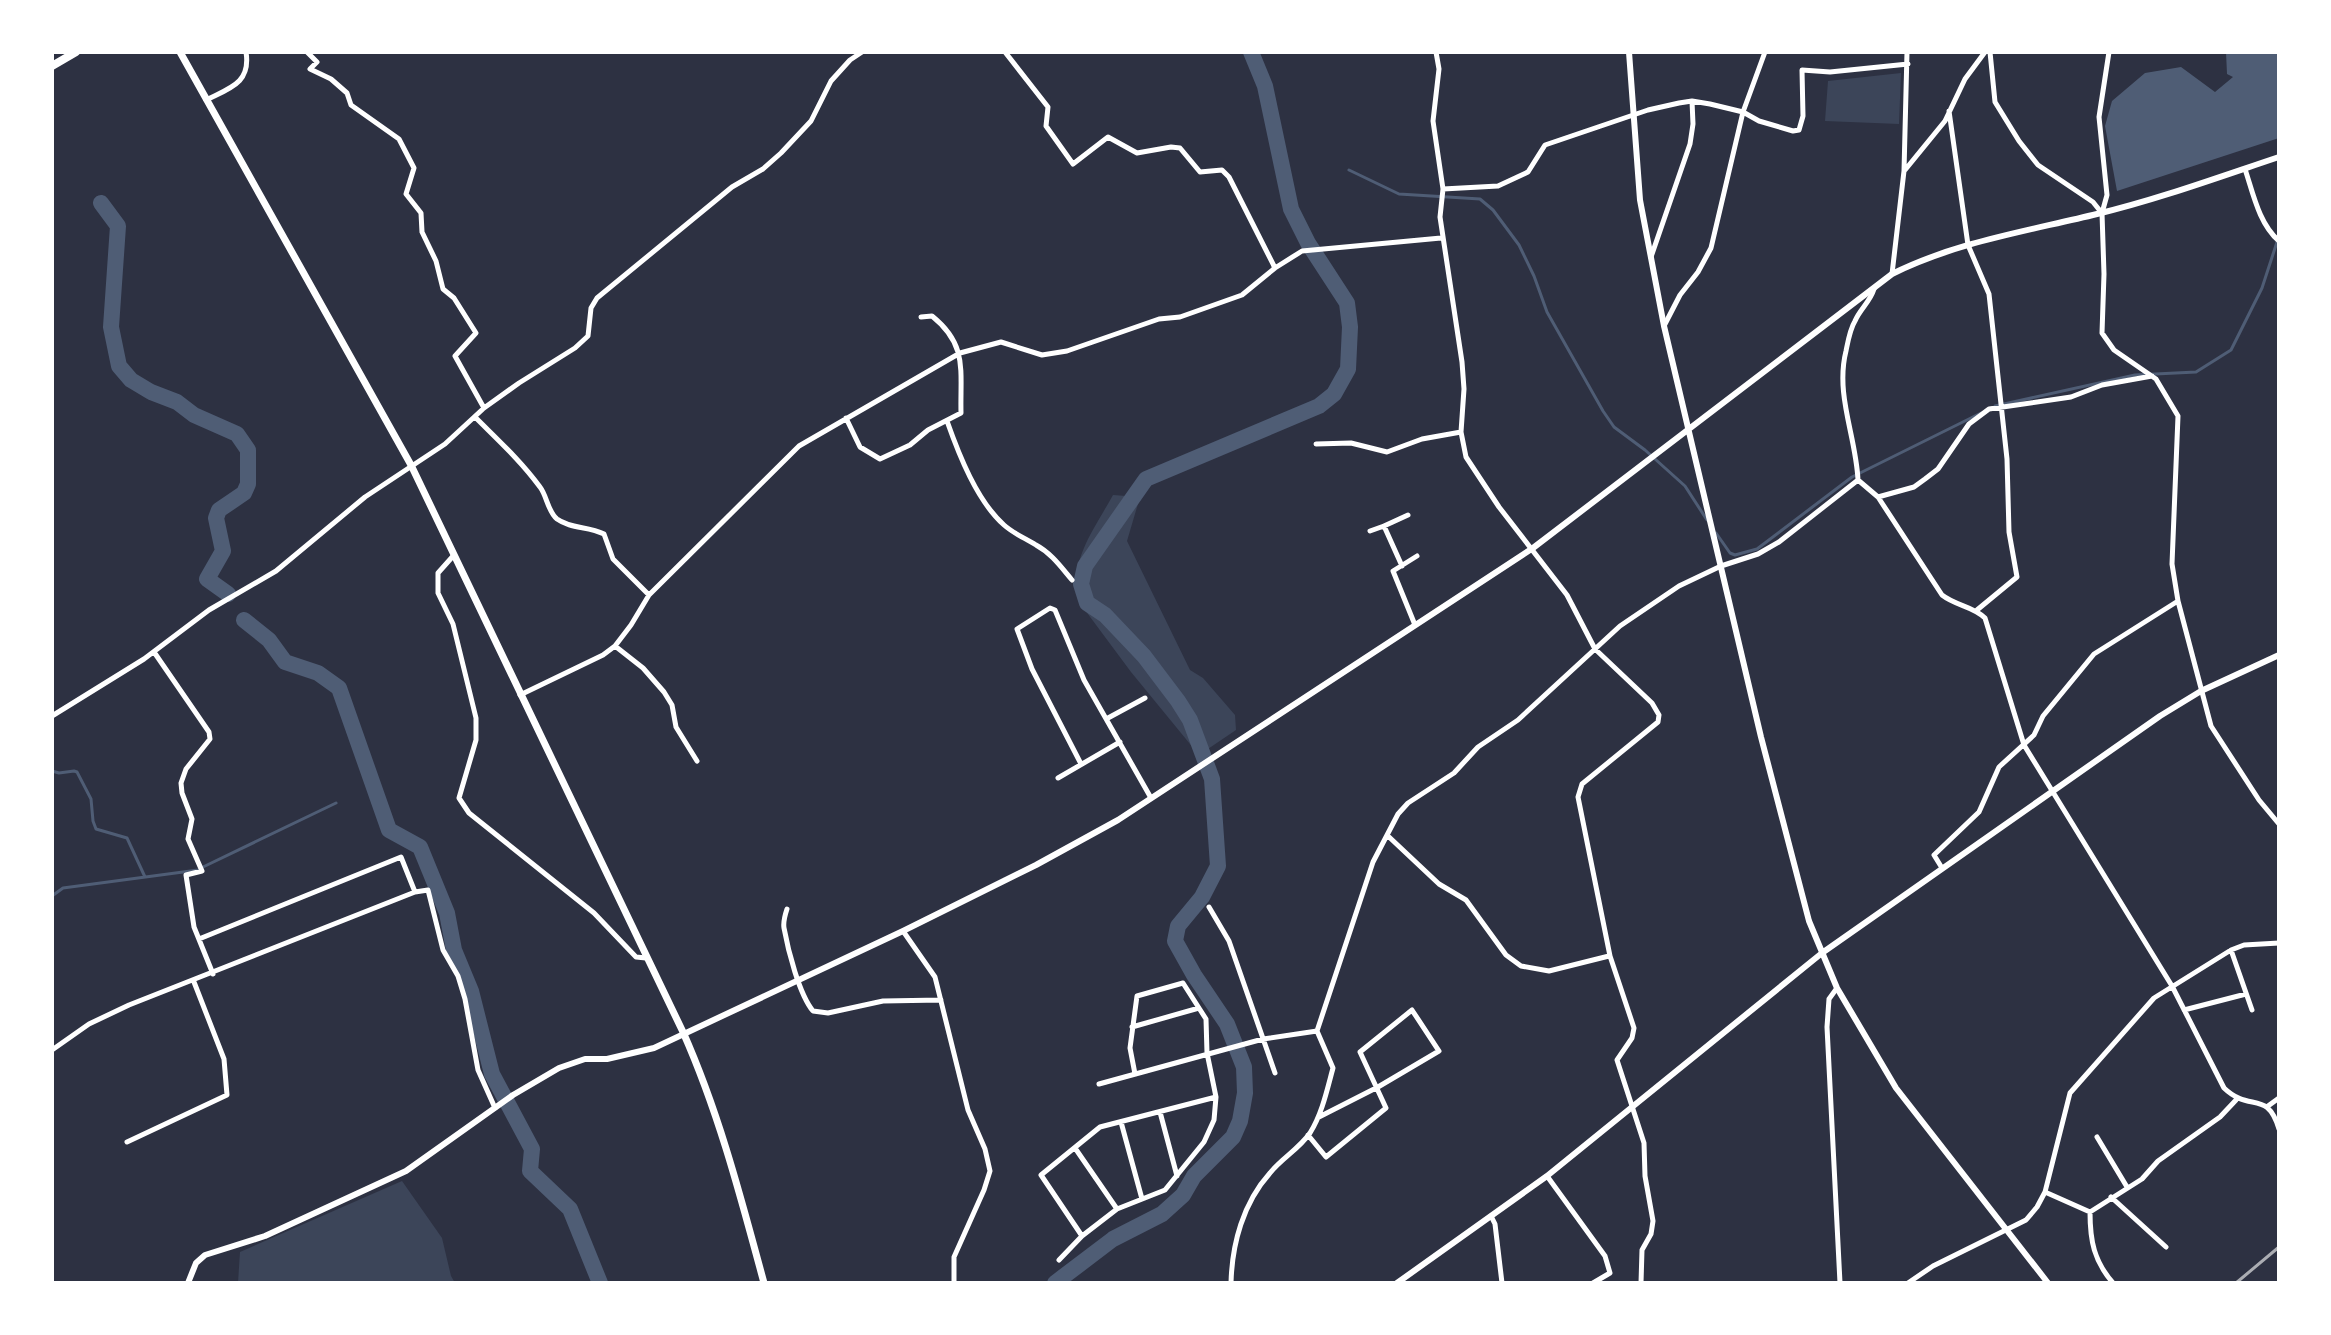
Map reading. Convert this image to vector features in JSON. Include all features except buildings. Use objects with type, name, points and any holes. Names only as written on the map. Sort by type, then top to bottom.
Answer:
[{"type":"main road","points":[[52,66],[76,52]]},
{"type":"main road","points":[[180,52],[411,465],[683,1032],[719,1121],[764,1283]]},
{"type":"street","points":[[206,100],[235,85],[243,77],[248,66],[246,52]]},
{"type":"street","points":[[307,52],[317,62],[310,69],[331,79],[347,93],[351,105],[399,139],[414,168],[406,194],[421,213],[422,232],[436,261],[443,289],[454,298],[476,333],[455,356],[484,408]]},
{"type":"street","points":[[52,716],[154,652],[209,610],[276,571],[365,497],[445,444],[484,408],[582,342],[588,336],[591,308],[597,298],[732,187],[763,169],[781,153],[811,121],[831,81],[862,52]]},
{"type":"street","points":[[1005,52],[1048,107],[1046,126],[1073,164],[1108,137],[1137,153],[1180,148],[1200,172],[1222,170],[1229,177],[1275,268]]},
{"type":"street","points":[[1436,52],[1439,69],[1433,121],[1443,189],[1441,238],[1462,362],[1461,432],[1466,457],[1499,507],[1567,595],[1595,649],[1652,703],[1659,715],[1658,722],[1579,789],[1578,797],[1610,956],[1634,1028],[1632,1038],[1617,1060],[1644,1143],[1645,1176],[1653,1221],[1651,1234],[1642,1250],[1641,1283]]},
{"type":"street","points":[[1629,52],[1640,200],[1664,326],[1798,880],[1822,953],[1837,988],[1896,1088],[2048,1283]]},
{"type":"street","points":[[1664,326],[1711,248],[1743,112],[1765,52]]},
{"type":"street","points":[[1892,274],[1904,171],[1907,52]]},
{"type":"street","points":[[1904,171],[1949,111],[1965,79],[1988,52]]},
{"type":"street","points":[[1988,52],[1995,102],[2019,141],[2038,165],[2093,202],[2102,213]]},
{"type":"street","points":[[2109,52],[2099,117],[2107,195],[2102,213],[2102,333],[2114,350],[2152,376],[2178,416],[2172,564],[2178,601],[2211,726],[2259,800],[2279,824]]},
{"type":"street","points":[[1443,189],[1498,186],[1528,172],[1545,145],[1632,115],[1692,101],[1743,112],[1759,121],[1799,130],[1803,116],[1802,70],[1830,72],[1908,64]]},
{"type":"street","points":[[1651,257],[1690,144],[1692,101]]},
{"type":"street","points":[[1949,111],[1968,245],[1989,294],[2007,459],[2009,532],[2017,577],[1977,610]]},
{"type":"street","points":[[188,1283],[196,1263],[205,1255],[265,1236],[406,1171],[513,1095],[559,1068],[585,1059],[607,1059],[654,1048],[903,931],[1118,820],[1533,548],[1892,274],[1925,257],[2102,213],[2279,157]]},
{"type":"street","points":[[2245,169],[2270,234],[2279,241]]},
{"type":"street","points":[[519,695],[603,655],[615,646],[649,595],[799,446],[960,353],[1001,342],[1042,355],[1067,351],[1159,319],[1180,317],[1242,295],[1302,251],[1441,238]]},
{"type":"street","points":[[1874,287],[1871,298],[1854,321],[1843,367],[1844,405],[1858,480],[1878,497],[1942,595],[1951,602],[1977,610],[1985,618],[2024,745],[2051,792],[2172,986],[2224,1088],[2236,1100],[2268,1106],[2274,1112],[2279,1129]]},
{"type":"street","points":[[846,418],[860,447],[880,459],[910,445],[928,430],[961,413],[960,353],[950,331],[932,316],[921,317]]},
{"type":"street","points":[[1878,497],[1914,487],[1938,469],[1969,424],[1989,409],[2071,397],[2102,385],[2152,376]]},
{"type":"street","points":[[476,418],[542,489],[554,517],[572,527],[590,527],[604,534],[613,559],[649,595]]},
{"type":"street","points":[[947,421],[963,465],[980,496],[1001,523],[1015,535],[1038,545],[1051,555],[1072,580]]},
{"type":"street","points":[[1316,444],[1351,443],[1387,452],[1422,439],[1461,432]]},
{"type":"street","points":[[1231,1283],[1232,1253],[1250,1201],[1270,1172],[1308,1135],[1318,1117],[1333,1068],[1317,1031],[1373,862],[1398,814],[1408,803],[1454,773],[1478,747],[1518,720],[1620,626],[1642,610],[1679,586],[1721,566],[1758,554],[1779,542],[1858,480]]},
{"type":"street","points":[[1370,531],[1408,515]]},
{"type":"street","points":[[1384,526],[1402,566]]},
{"type":"street","points":[[455,555],[438,573],[438,593],[453,624],[476,718],[476,740],[459,798],[469,813],[594,913],[636,957],[646,958]]},
{"type":"street","points":[[1415,625],[1393,571],[1417,556]]},
{"type":"street","points":[[1942,868],[1934,855],[1979,812],[1999,767],[2034,735],[2043,716],[2094,654],[2178,601]]},
{"type":"street","points":[[1081,764],[1032,669],[1017,629],[1050,608],[1055,610],[1084,680],[1151,798]]},
{"type":"street","points":[[615,646],[643,668],[664,692],[672,705],[676,727],[697,761]]},
{"type":"street","points":[[154,652],[209,732],[210,739],[186,769],[181,783],[192,819],[188,839],[202,871],[186,875],[194,927],[213,974]]},
{"type":"street","points":[[1397,1283],[1547,1176],[1822,953],[2160,716],[2201,691],[2279,655]]},
{"type":"street","points":[[1108,718],[1145,698]]},
{"type":"street","points":[[1058,778],[1120,742]]},
{"type":"street","points":[[1388,836],[1439,884],[1466,900],[1506,955],[1521,966],[1549,971],[1610,956]]},
{"type":"street","points":[[199,939],[401,857],[415,892]]},
{"type":"street","points":[[52,1050],[89,1024],[129,1005],[194,982],[415,892],[428,890],[443,950],[458,976],[465,999],[478,1070],[498,1106]]},
{"type":"street","points":[[1209,907],[1229,941],[1275,1073]]},
{"type":"street","points":[[787,909],[784,928],[799,982],[813,1011],[820,1013],[883,1001],[941,1000]]},
{"type":"street","points":[[903,931],[935,977],[968,1110],[985,1149],[990,1171],[954,1257],[954,1283]]},
{"type":"street","points":[[1908,1283],[1933,1266],[2026,1220],[2045,1192],[2070,1093],[2154,998],[2231,950],[2244,945],[2279,943]]},
{"type":"street","points":[[2231,950],[2252,1010]]},
{"type":"street","points":[[127,1142],[227,1095],[224,1059],[194,982]]},
{"type":"street","points":[[1059,1260],[1082,1236],[1117,1209],[1165,1190],[1204,1142],[1214,1120],[1216,1097],[1207,1053],[1206,1019],[1183,983],[1137,996],[1130,1048],[1135,1074]]},
{"type":"street","points":[[1837,988],[1829,999],[1827,1027],[1840,1283]]},
{"type":"street","points":[[2184,1010],[2246,994]]},
{"type":"street","points":[[1132,1027],[1199,1008]]},
{"type":"street","points":[[1308,1135],[1326,1157],[1386,1108],[1378,1087],[1360,1052],[1412,1010],[1439,1051],[1378,1087],[1318,1117]]},
{"type":"street","points":[[1099,1084],[1263,1039],[1317,1031]]},
{"type":"street","points":[[1082,1236],[1041,1175],[1100,1127],[1216,1097]]},
{"type":"street","points":[[2268,1106],[2279,1098]]},
{"type":"street","points":[[2090,1212],[2142,1179],[2158,1161],[2220,1117],[2236,1100]]},
{"type":"street","points":[[1160,1112],[1177,1176]]},
{"type":"street","points":[[1121,1122],[1142,1199]]},
{"type":"street","points":[[2097,1137],[2127,1187]]},
{"type":"street","points":[[1075,1148],[1117,1209]]},
{"type":"street","points":[[1547,1176],[1605,1256],[1610,1273],[1593,1283]]},
{"type":"street","points":[[2045,1192],[2090,1212]]},
{"type":"street","points":[[2111,1197],[2166,1247]]},
{"type":"street","points":[[2090,1212],[2093,1252],[2101,1269],[2113,1283]]},
{"type":"street","points":[[1491,1216],[1495,1224],[1502,1283]]},
{"type":"shaded area","points":[[2226,52],[2279,52],[2279,138],[2117,191],[2105,126],[2112,101],[2145,73],[2181,67],[2215,92],[2233,77],[2227,74]]},
{"type":"shaded area","points":[[1901,73],[1899,124],[1825,121],[1828,81]]},
{"type":"shaded area","points":[[1113,495],[1140,497],[1127,541],[1190,670],[1203,678],[1235,715],[1236,730],[1199,755],[1079,602],[1076,588],[1080,560],[1091,533]]},
{"type":"shaded area","points":[[402,1181],[442,1238],[455,1283],[238,1283],[240,1252]]},
{"type":"waterway","points":[[1055,1283],[1113,1239],[1162,1214],[1183,1195],[1194,1176],[1233,1137],[1240,1121],[1245,1093],[1244,1067],[1227,1024],[1175,941],[1178,926],[1202,897],[1218,866],[1212,779],[1190,720],[1178,701],[1144,656],[1105,615],[1087,603],[1081,584],[1085,566],[1146,479],[1319,406],[1334,394],[1348,369],[1350,327],[1347,303],[1308,243],[1291,209],[1265,86],[1251,52]]},
{"type":"waterway","points":[[1349,170],[1399,194],[1480,199],[1493,210],[1519,245],[1547,312],[1614,427],[1685,486],[1707,520]]},
{"type":"waterway","points":[[101,203],[118,226],[111,327],[119,366],[131,380],[151,392],[177,402],[194,415],[237,434],[248,450],[248,484],[244,493],[219,510],[216,518],[223,551],[207,579],[228,594]]},
{"type":"waterway","points":[[1995,406],[2135,375],[2196,372],[2231,350],[2262,288],[2277,242]]},
{"type":"waterway","points":[[1716,533],[1730,553],[1735,555],[1757,549],[1852,477],[1981,413]]},
{"type":"waterway","points":[[244,620],[269,640],[285,662],[318,673],[339,688],[389,830],[420,847],[447,913],[454,950],[471,991],[492,1074],[532,1149],[530,1171],[570,1209],[600,1283]]},
{"type":"waterway","points":[[52,771],[77,772],[91,799],[96,829],[127,838],[145,877]]},
{"type":"waterway","points":[[203,867],[336,803]]},
{"type":"waterway","points":[[52,896],[63,888],[198,870]]},
{"type":"railway","points":[[2236,1283],[2279,1247]]}]
